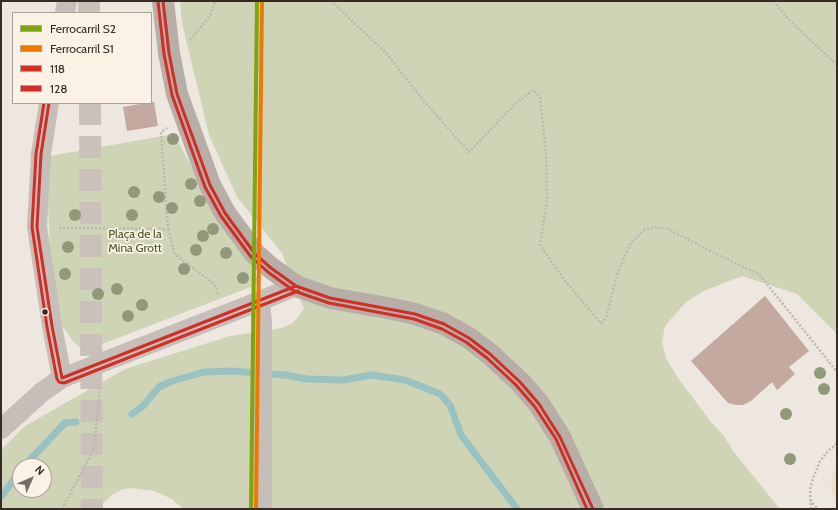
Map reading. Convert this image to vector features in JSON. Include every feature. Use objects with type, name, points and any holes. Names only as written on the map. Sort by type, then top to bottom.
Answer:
[{"type":"main road","points":[[163,1],[169,53],[177,94],[210,185],[222,206],[255,254],[296,286],[330,298],[415,314],[444,324],[469,338],[490,354],[520,382],[538,404],[560,437],[593,509]]},
{"type":"street","points":[[65,12],[67,1]]},
{"type":"street","points":[[49,104],[40,154],[36,228],[62,378]]},
{"type":"street","points":[[1,430],[42,392],[62,378],[296,286]]},
{"type":"street","points":[[260,301],[262,323],[263,404],[262,509]]},
{"type":"path","points":[[169,53],[191,39],[210,16],[215,1]]},
{"type":"path","points":[[331,1],[386,52],[424,102],[469,152],[515,104],[533,90],[540,97],[546,152],[547,200],[540,245],[565,281],[601,323],[606,318],[618,271],[631,243],[644,230],[654,227],[668,229],[759,274],[837,372]]},
{"type":"path","points":[[774,1],[788,19],[837,65]]},
{"type":"path","points":[[173,124],[161,132],[168,229],[176,254],[214,284]]},
{"type":"path","points":[[36,228],[168,229]]},
{"type":"path","points":[[62,509],[94,449],[99,389]]},
{"type":"path","points":[[811,509],[810,490],[820,461],[828,451],[837,444]]},
{"type":"path","points":[[810,500],[818,509]]},
{"type":"green space","points":[[180,1],[837,1],[837,334],[797,294],[742,276],[704,291],[686,302],[665,326],[662,342],[666,358],[678,378],[711,422],[724,436],[733,451],[780,509],[183,509],[172,499],[154,491],[130,488],[121,490],[112,495],[97,509],[1,509],[1,450],[25,426],[125,369],[230,336],[282,328],[293,323],[304,309],[282,253],[237,197],[209,135],[182,23]]},
{"type":"green space","name":"Plaça de la Mina Grott","points":[[174,134],[215,210],[242,250],[261,283],[84,351],[72,340],[53,312],[48,205],[50,156]]},
{"type":"shaded area","points":[[837,463],[837,503],[833,495],[831,484]]},
{"type":"building","points":[[152,102],[154,102],[158,126],[127,131],[123,107],[140,104],[152,104]]},
{"type":"building","points":[[765,296],[809,351],[789,367],[795,374],[777,390],[772,382],[751,401],[743,405],[728,403],[691,361]]},
{"type":"waterway","points":[[132,414],[143,406],[159,387],[169,382],[204,372],[232,371],[285,375],[307,379],[343,380],[372,375],[405,380],[440,394],[450,405],[461,435],[517,509]]},
{"type":"waterway","points":[[32,458],[65,423],[76,422]]},
{"type":"waterway","points":[[1,497],[12,482]]},
{"type":"tunnel","points":[[89,1],[89,12]]},
{"type":"tunnel","points":[[90,104],[92,509]]},
{"type":"rail line","name":"S2","points":[[251,509],[257,1]]},
{"type":"rail line","name":"S1","points":[[256,509],[262,1]]},
{"type":"transit line","name":"118","points":[[163,1],[169,53],[177,94],[210,185],[225,213],[255,254],[296,286],[330,298],[415,314],[444,324],[469,338],[490,354],[520,382],[539,404],[560,437],[593,509]]},
{"type":"transit line","name":"128","points":[[158,2],[164,54],[172,95],[205,187],[221,216],[251,257],[268,272],[294,291],[329,303],[414,319],[442,329],[466,342],[487,358],[516,385],[535,407],[556,439],[587,509]]},
{"type":"transit line","name":"128","points":[[44,104],[36,154],[32,227],[47,327],[57,379],[59,382],[64,383],[298,291]]},
{"type":"transit line","name":"118","points":[[49,104],[41,154],[37,227],[52,326],[62,378],[296,286]]}]
